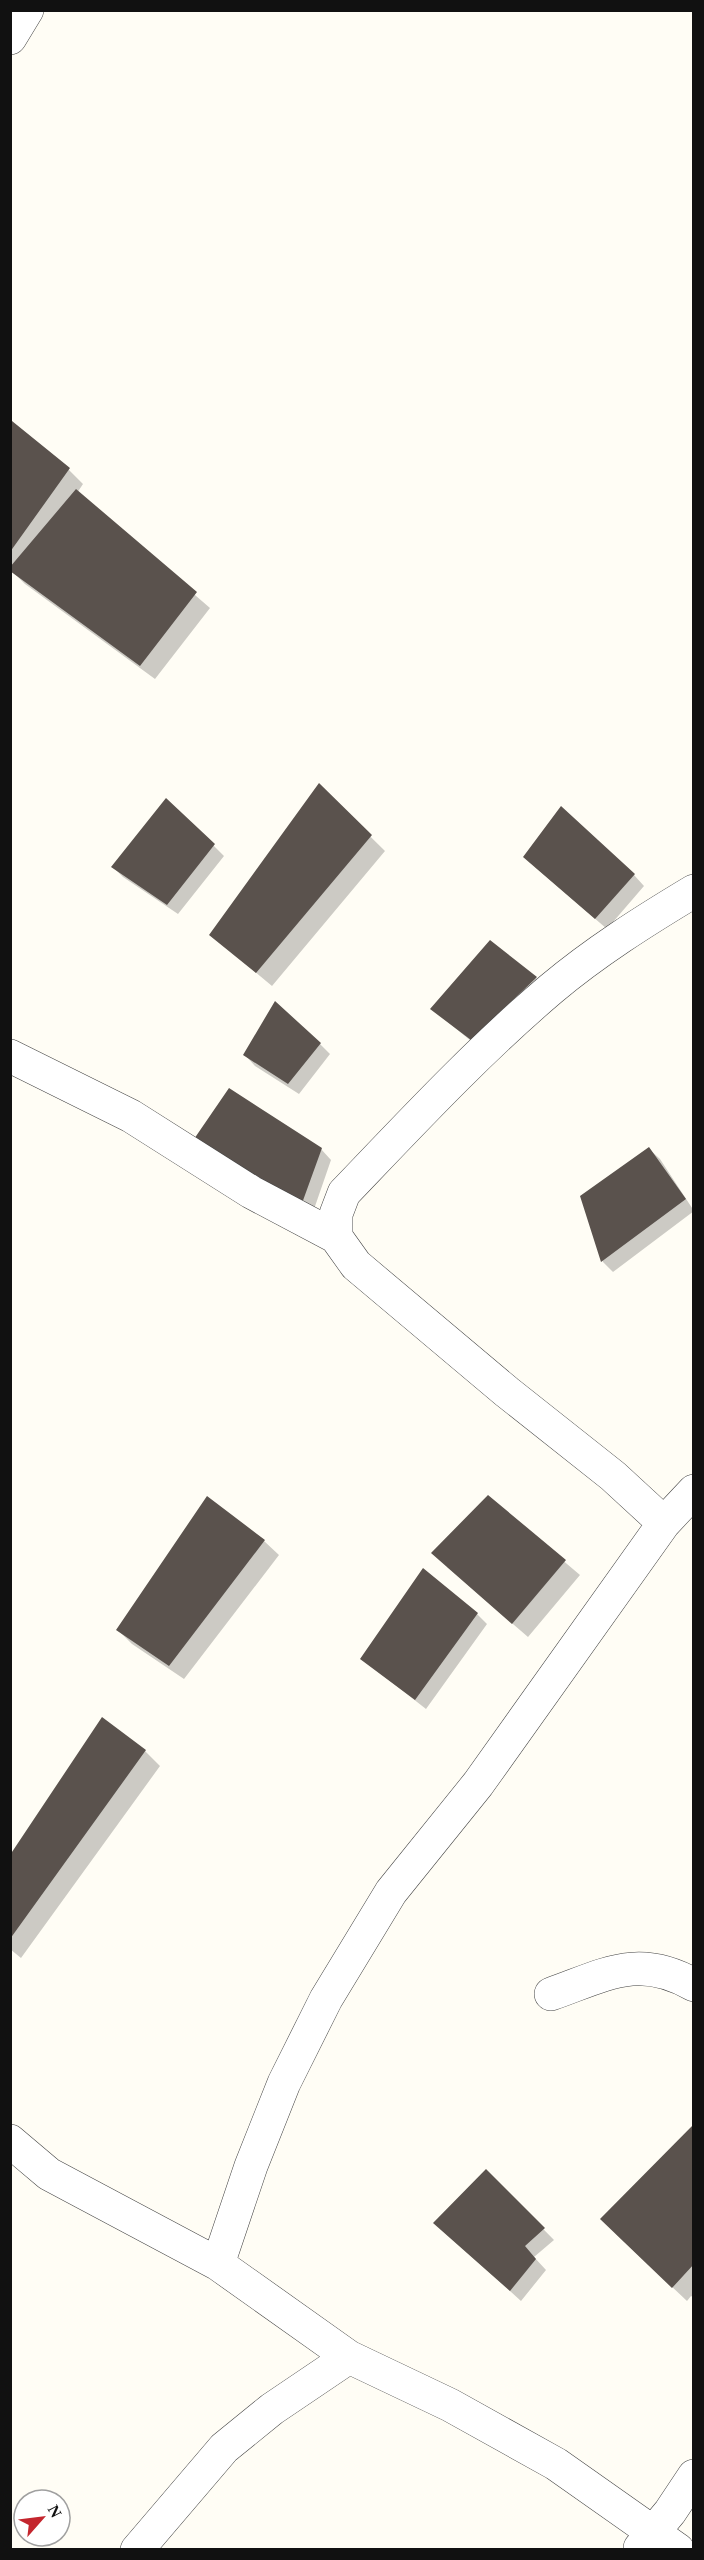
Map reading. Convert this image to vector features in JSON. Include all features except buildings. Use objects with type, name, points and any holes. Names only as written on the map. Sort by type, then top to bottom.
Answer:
[{"type":"street","points":[[10,38],[27,10]]},
{"type":"street","points":[[336,1236],[336,1214],[344,1193],[464,1068],[560,982],[621,936],[693,891]]},
{"type":"street","points":[[10,1056],[131,1116],[251,1192],[336,1236],[356,1265],[507,1392],[613,1476],[664,1524]]},
{"type":"street","points":[[218,2264],[251,2166],[284,2083],[338,1979],[391,1892],[478,1784],[664,1524],[693,1491]]},
{"type":"street","points":[[551,1994],[629,1966],[661,1970],[693,1985]]},
{"type":"street","points":[[10,2141],[49,2174],[218,2264],[350,2357],[450,2405],[556,2464],[657,2544],[693,2476]]},
{"type":"street","points":[[137,2550],[224,2448],[272,2409],[350,2357]]}]
